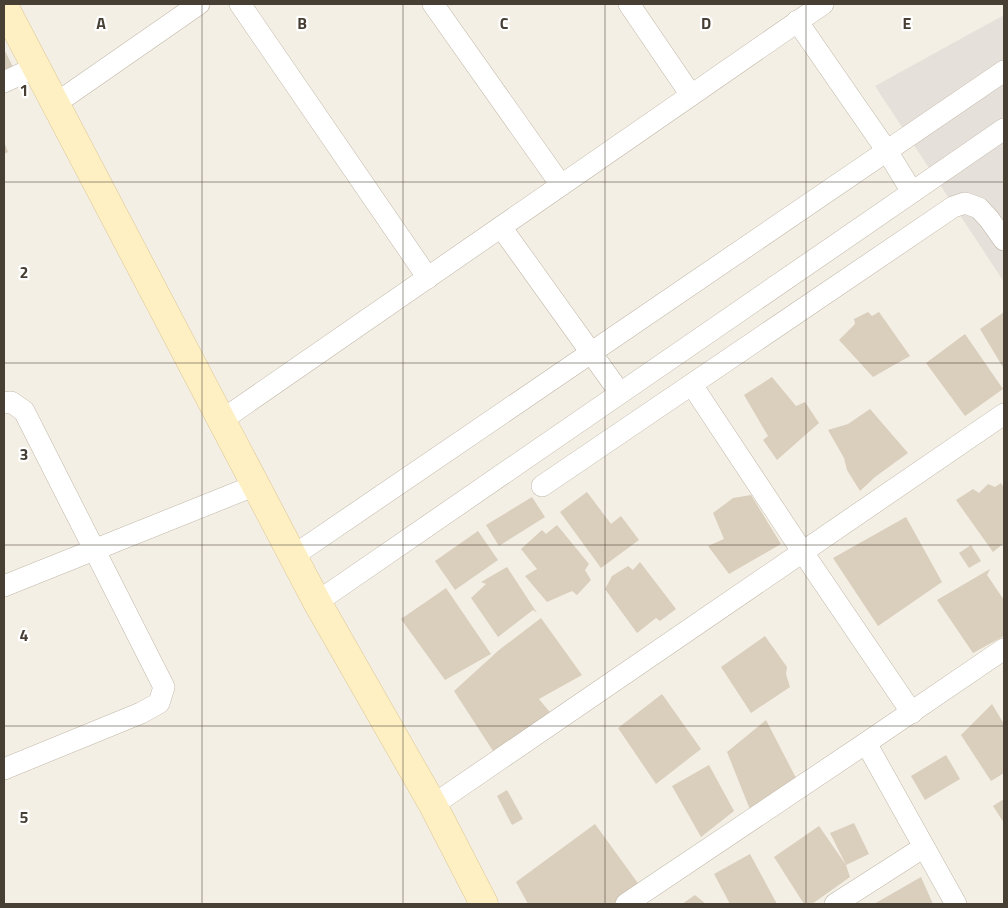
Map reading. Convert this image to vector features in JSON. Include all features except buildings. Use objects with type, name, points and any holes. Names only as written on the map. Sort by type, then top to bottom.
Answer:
[{"type":"street","points":[[55,104],[199,4]]},
{"type":"street","points":[[240,4],[428,278]]},
{"type":"street","points":[[433,4],[561,185]]},
{"type":"street","points":[[629,4],[692,95]]},
{"type":"street","points":[[222,420],[823,4]]},
{"type":"street","points":[[4,6],[317,602],[433,805],[484,904]]},
{"type":"street","points":[[797,21],[887,151],[912,192]]},
{"type":"street","points":[[4,82],[36,67]]},
{"type":"street","points":[[293,556],[1004,70]]},
{"type":"street","points":[[317,602],[1004,129]]},
{"type":"street","points":[[542,486],[953,207],[965,203],[979,208],[1004,240]]},
{"type":"street","points":[[501,227],[620,393]]},
{"type":"street","points":[[692,385],[912,713]]},
{"type":"street","points":[[4,403],[11,402],[24,411],[164,687],[159,703],[141,713],[4,769]]},
{"type":"street","points":[[433,805],[1004,414]]},
{"type":"street","points":[[4,586],[256,485]]},
{"type":"street","points":[[626,904],[912,713],[1004,649]]},
{"type":"street","points":[[866,743],[956,904]]},
{"type":"street","points":[[835,904],[924,847]]},
{"type":"shaded area","points":[[1004,15],[1004,282],[875,86]]}]
